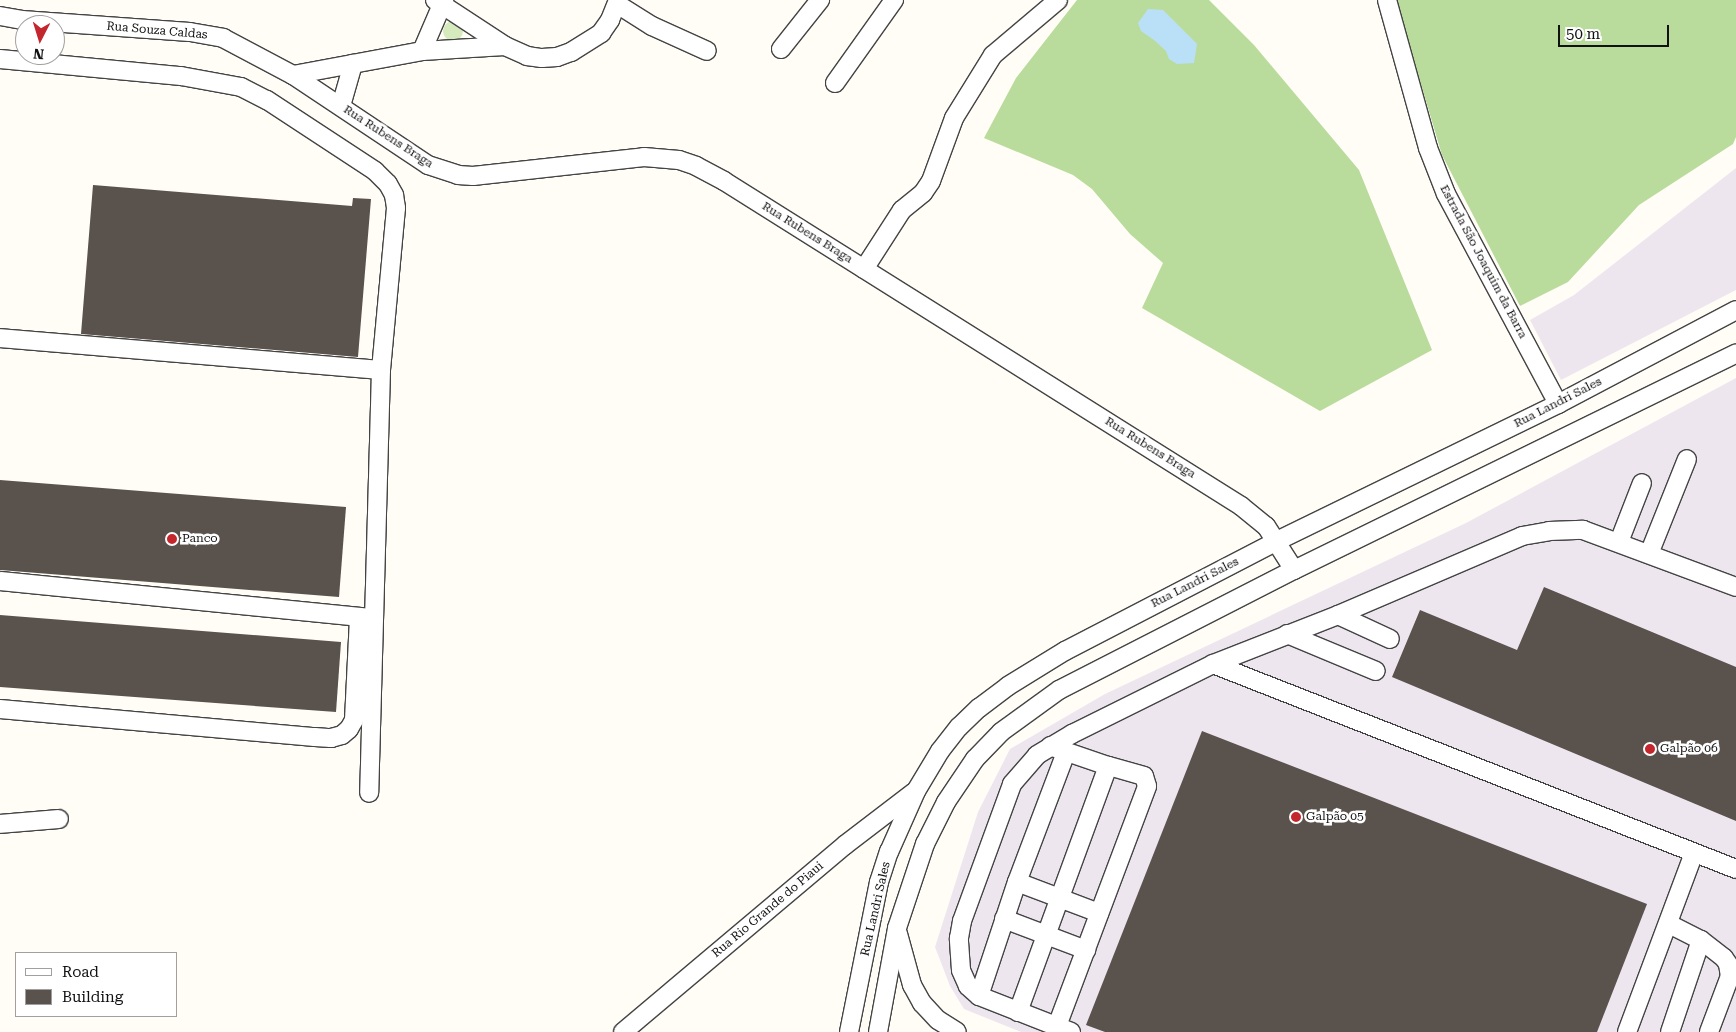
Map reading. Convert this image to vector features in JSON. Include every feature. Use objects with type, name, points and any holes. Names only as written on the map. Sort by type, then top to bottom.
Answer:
[{"type":"street","points":[[781,49],[820,0]]},
{"type":"street","points":[[835,83],[894,0]]},
{"type":"street","points":[[864,269],[902,210],[923,193],[931,181],[954,118],[993,55],[1058,0]]},
{"type":"street","name":"Estrada São Joaquim da Barra","points":[[1388,0],[1428,148],[1446,194],[1558,404]]},
{"type":"street","points":[[422,51],[440,1],[505,46],[527,56],[557,57],[571,52],[601,34],[618,2],[652,26],[707,51]]},
{"type":"street","name":"Rua Souza Caldas","points":[[0,16],[22,20],[190,32],[222,38],[293,75]]},
{"type":"street","points":[[293,75],[422,51],[505,46]]},
{"type":"street","points":[[0,59],[181,76],[241,86],[267,100],[375,171],[388,184],[394,195],[396,208],[381,370],[366,618],[354,720],[349,729],[342,736],[331,738],[0,709]]},
{"type":"street","points":[[341,106],[353,64]]},
{"type":"street","name":"Rua Rubens Braga","points":[[293,75],[428,165],[458,175],[473,176],[644,157],[679,160],[696,166],[724,181],[1241,506],[1266,526],[1294,570]]},
{"type":"street","name":"Rua Landri Sales","points":[[853,1030],[879,882],[889,852],[916,791],[940,751],[959,727],[979,708],[1008,686],[1065,651],[1277,541],[1558,404],[1736,310]]},
{"type":"street","points":[[0,338],[381,370]]},
{"type":"street","name":"Rua Landri Sales","points":[[878,1032],[897,928],[925,844],[946,802],[975,760],[1000,732],[1059,690],[1294,570],[1736,353]]},
{"type":"street","points":[[1650,554],[1687,459]]},
{"type":"street","points":[[1619,542],[1642,483]]},
{"type":"street","points":[[1058,749],[1144,776],[1147,786],[1086,950],[1064,1029],[979,996],[968,986],[960,970],[959,946],[962,921],[1012,784],[1023,768],[1213,664],[1338,615],[1522,536],[1549,531],[1583,530],[1736,587]]},
{"type":"street","points":[[0,581],[366,618]]},
{"type":"street","points":[[1338,615],[1390,639]]},
{"type":"street","points":[[366,618],[369,793]]},
{"type":"street","points":[[1286,634],[1376,671]]},
{"type":"street","points":[[1213,664],[1736,869]]},
{"type":"street","points":[[979,996],[1058,749]]},
{"type":"street","points":[[1018,1012],[1108,766]]},
{"type":"street","name":"Rua Rio Grande do Piaui","points":[[624,1032],[845,845],[916,791]]},
{"type":"street","points":[[0,824],[59,819]]},
{"type":"street","points":[[1627,1032],[1669,924],[1694,852]]},
{"type":"street","points":[[1017,882],[1100,913]]},
{"type":"street","points":[[872,918],[897,928],[912,985],[922,1003],[938,1020],[953,1031]]},
{"type":"street","points":[[1004,919],[1086,950]]},
{"type":"street","points":[[1669,924],[1702,940],[1724,958],[1729,970],[1730,976],[1709,1032]]},
{"type":"street","points":[[1670,1032],[1702,940]]},
{"type":"shaded area","points":[[1736,168],[1736,290],[1561,380],[1530,320],[1574,295]]},
{"type":"shaded area","points":[[1736,378],[1736,1032],[1021,1032],[964,1009],[950,986],[935,947],[978,812],[1010,749],[1105,694],[1466,523]]},
{"type":"green space","points":[[1077,0],[1209,0],[1254,45],[1359,170],[1432,350],[1320,411],[1142,308],[1163,263],[1130,234],[1092,189],[1073,175],[984,138],[1016,78]]},
{"type":"green space","points":[[1396,0],[1736,0],[1736,137],[1733,144],[1639,205],[1568,282],[1520,306],[1442,155]]},
{"type":"green space","points":[[453,21],[460,24],[463,31],[460,38],[453,41],[446,38],[443,31],[446,24]]},
{"type":"water","points":[[1148,9],[1163,10],[1197,44],[1194,63],[1177,64],[1169,59],[1166,51],[1154,40],[1141,31],[1138,23]]},
{"type":"building","points":[[93,185],[352,206],[353,198],[371,199],[358,357],[81,334]]},
{"type":"building","name":"Panco","points":[[0,480],[346,507],[339,597],[0,570]]},
{"type":"building","name":"Galpão 06","points":[[1544,587],[1736,667],[1736,821],[1392,677],[1420,610],[1517,650]]},
{"type":"building","points":[[0,615],[341,642],[336,712],[0,687]]},
{"type":"building","name":"Galpão 05","points":[[1202,731],[1647,904],[1597,1032],[1105,1032],[1086,1025]]},
{"type":"place","name":"Panco","points":[[172,539]]},
{"type":"place","name":"Galpão 06","points":[[1650,749]]},
{"type":"place","name":"Galpão 05","points":[[1296,817]]}]
